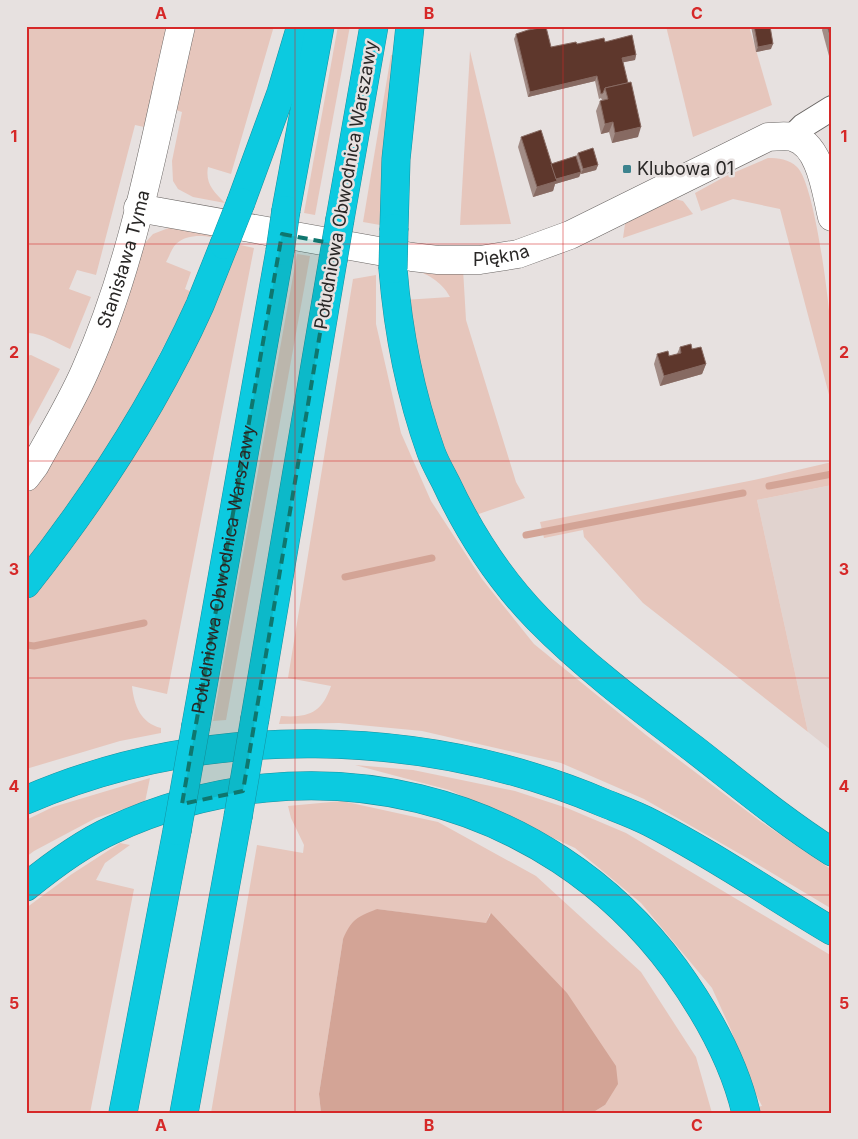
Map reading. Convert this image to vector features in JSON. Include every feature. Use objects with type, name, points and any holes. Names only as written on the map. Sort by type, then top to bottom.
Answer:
[{"type":"highway","points":[[26,584],[58,544],[106,475],[155,392],[200,305],[242,202],[281,93],[301,26]]},
{"type":"highway","name":"Południowa Obwodnica Warszawy","points":[[123,1113],[177,831],[320,26]]},
{"type":"highway","name":"Południowa Obwodnica Warszawy","points":[[184,1113],[238,817],[332,260],[374,26]]},
{"type":"highway","points":[[410,26],[396,159],[392,269],[400,332],[411,388],[432,453],[457,507],[494,566],[538,618],[581,659],[644,712],[770,808],[832,852]]},
{"type":"highway","points":[[26,800],[96,775],[147,762],[218,749],[292,744],[356,745],[409,750],[487,764],[567,787],[650,822],[722,862],[832,931]]},
{"type":"highway","points":[[26,887],[59,861],[111,830],[168,807],[232,792],[288,785],[338,786],[385,791],[450,806],[505,828],[553,855],[595,884],[634,920],[661,950],[695,998],[717,1036],[734,1075],[745,1108]]},
{"type":"street","name":"Stanisława Tyma","points":[[26,477],[35,465],[85,371],[123,268],[181,26]]},
{"type":"street","points":[[832,108],[803,126],[792,137],[806,146],[815,156],[820,168],[832,217]]},
{"type":"street","name":"Piękna","points":[[138,208],[412,257],[444,260],[480,260],[518,254],[570,235],[768,137],[792,137]]},
{"type":"highlighted area","points":[[282,234],[335,244],[243,791],[182,804]]},
{"type":"shaded area","points":[[26,26],[168,26],[144,127],[135,125],[96,275],[77,270],[69,289],[91,297],[70,349],[43,336],[26,333]]},
{"type":"shaded area","points":[[192,26],[274,26],[231,174],[208,167],[209,183],[225,203],[193,197],[178,189],[173,181],[172,161],[182,112],[172,109]]},
{"type":"shaded area","points":[[338,26],[350,26],[315,215],[304,213]]},
{"type":"shaded area","points":[[666,26],[749,26],[772,105],[693,137]]},
{"type":"shaded area","points":[[470,51],[511,224],[460,225]]},
{"type":"shaded area","points":[[391,55],[398,56],[380,225],[363,222]]},
{"type":"shaded area","points":[[768,158],[794,164],[804,179],[810,199],[822,254],[829,312],[832,351],[829,352],[832,363],[832,406],[780,209],[733,199],[701,211],[695,193],[726,176]]},
{"type":"shaded area","points":[[670,198],[683,201],[693,214],[623,238],[625,224],[628,220]]},
{"type":"shaded area","points":[[171,227],[213,233],[211,237],[193,236],[180,241],[173,248],[166,262],[191,272],[185,289],[192,292],[117,436],[64,515],[26,564],[26,492],[51,457],[145,243],[153,234]]},
{"type":"shaded area","points":[[236,244],[254,248],[167,694],[132,686],[140,713],[148,722],[161,728],[161,733],[120,741],[26,769],[26,603],[68,550]]},
{"type":"shaded area","points":[[297,254],[310,256],[226,720],[213,721]]},
{"type":"shaded area","points":[[409,267],[463,269],[466,320],[516,482],[525,498],[473,516],[423,402],[404,300],[450,297],[438,282]]},
{"type":"shaded area","points":[[376,275],[376,324],[401,433],[431,501],[482,579],[534,644],[646,735],[760,821],[832,870],[832,909],[644,799],[561,763],[422,731],[339,723],[279,724],[281,716],[299,716],[313,712],[323,702],[331,686],[288,678],[353,279]]},
{"type":"shaded area","points":[[31,355],[60,369],[26,432],[26,356]]},
{"type":"shaded area","points":[[832,462],[832,485],[757,500],[808,732],[643,603],[584,537],[583,530],[544,538],[540,522],[754,480]]},
{"type":"shaded area","points":[[832,485],[832,751],[808,732],[757,500]]},
{"type":"shaded area","points":[[355,765],[413,770],[515,791],[567,808],[626,833],[832,956],[832,1113],[728,1113],[762,1106],[749,1081],[731,1030],[712,988],[641,903],[575,848],[449,790]]},
{"type":"shaded area","points":[[150,778],[145,802],[96,818],[26,857],[26,820],[53,807]]},
{"type":"shaded area","points":[[342,801],[438,822],[536,876],[641,972],[696,1057],[712,1113],[592,1113],[605,1105],[490,913],[486,924],[377,909],[343,939],[319,1094],[321,1113],[211,1113],[257,845],[303,853],[304,845],[291,818],[288,806]]},
{"type":"shaded area","points":[[120,843],[130,845],[105,863],[96,880],[134,889],[90,1113],[26,1113],[26,908],[72,874]]},
{"type":"shaded area","points":[[377,909],[486,923],[491,913],[567,993],[616,1066],[618,1084],[605,1105],[592,1113],[321,1113],[319,1094],[343,939],[352,923],[365,914]]},
{"type":"building","points":[[754,26],[770,26],[773,44],[758,47]]},
{"type":"building","points":[[827,26],[832,26],[832,41]]},
{"type":"building","points":[[546,27],[551,47],[604,38],[605,42],[632,35],[636,55],[622,58],[628,83],[605,88],[601,94],[597,76],[530,92],[516,34]]},
{"type":"building","points":[[631,82],[641,127],[615,133],[613,122],[605,124],[600,101],[608,99],[605,88]]},
{"type":"building","points":[[541,130],[557,181],[537,187],[521,137]]},
{"type":"building","points":[[593,148],[598,165],[583,169],[578,153]]},
{"type":"building","points":[[576,156],[581,172],[556,179],[551,164]]},
{"type":"building","points":[[691,344],[692,349],[701,347],[706,364],[664,376],[657,354],[668,351],[669,356],[681,353],[680,347]]},
{"type":"waterway","points":[[769,486],[832,474]]},
{"type":"waterway","points":[[526,535],[743,493]]},
{"type":"waterway","points":[[345,577],[432,558]]},
{"type":"waterway","points":[[27,645],[34,646],[144,623]]},
{"type":"place","name":"Klubowa 01","points":[[627,169]]}]
